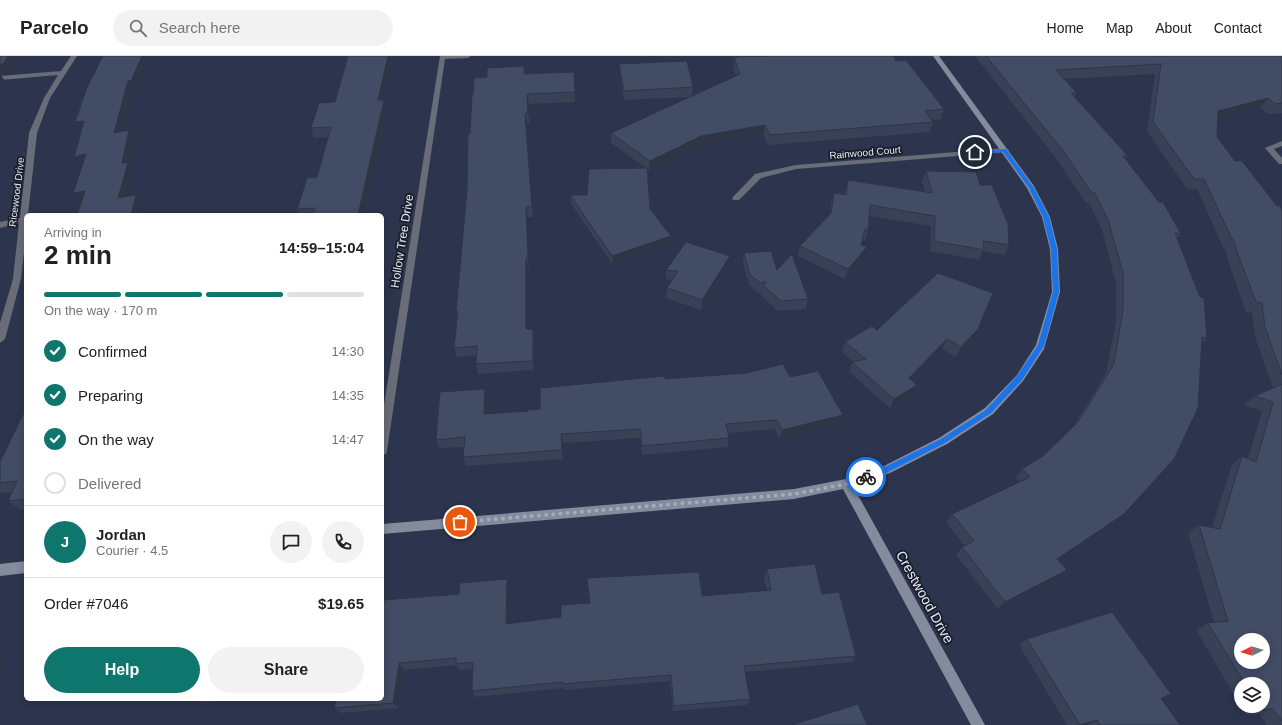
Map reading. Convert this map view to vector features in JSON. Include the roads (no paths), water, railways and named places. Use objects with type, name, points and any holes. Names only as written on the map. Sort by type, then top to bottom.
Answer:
[{"type":"street","name":"Ricewood Drive","points":[[0,339],[17,279],[22,220],[33,133],[47,98],[74,56]]},
{"type":"street","name":"Hollow Tree Drive","points":[[384,438],[442,57],[468,56]]},
{"type":"street","points":[[384,529],[794,494],[846,484],[886,470],[937,444],[989,411],[1020,378],[1041,346],[1056,292],[1054,249],[1046,217],[1031,188],[936,56]]},
{"type":"street","points":[[0,78],[63,73]]},
{"type":"street","points":[[1282,143],[1269,148],[1282,162]]},
{"type":"street","name":"Rainwood Court","points":[[736,198],[758,176],[796,167],[1005,150]]},
{"type":"street","points":[[0,225],[22,220]]},
{"type":"street","name":"Crestwood Drive","points":[[846,484],[978,725]]},
{"type":"street","points":[[0,570],[24,567]]}]
